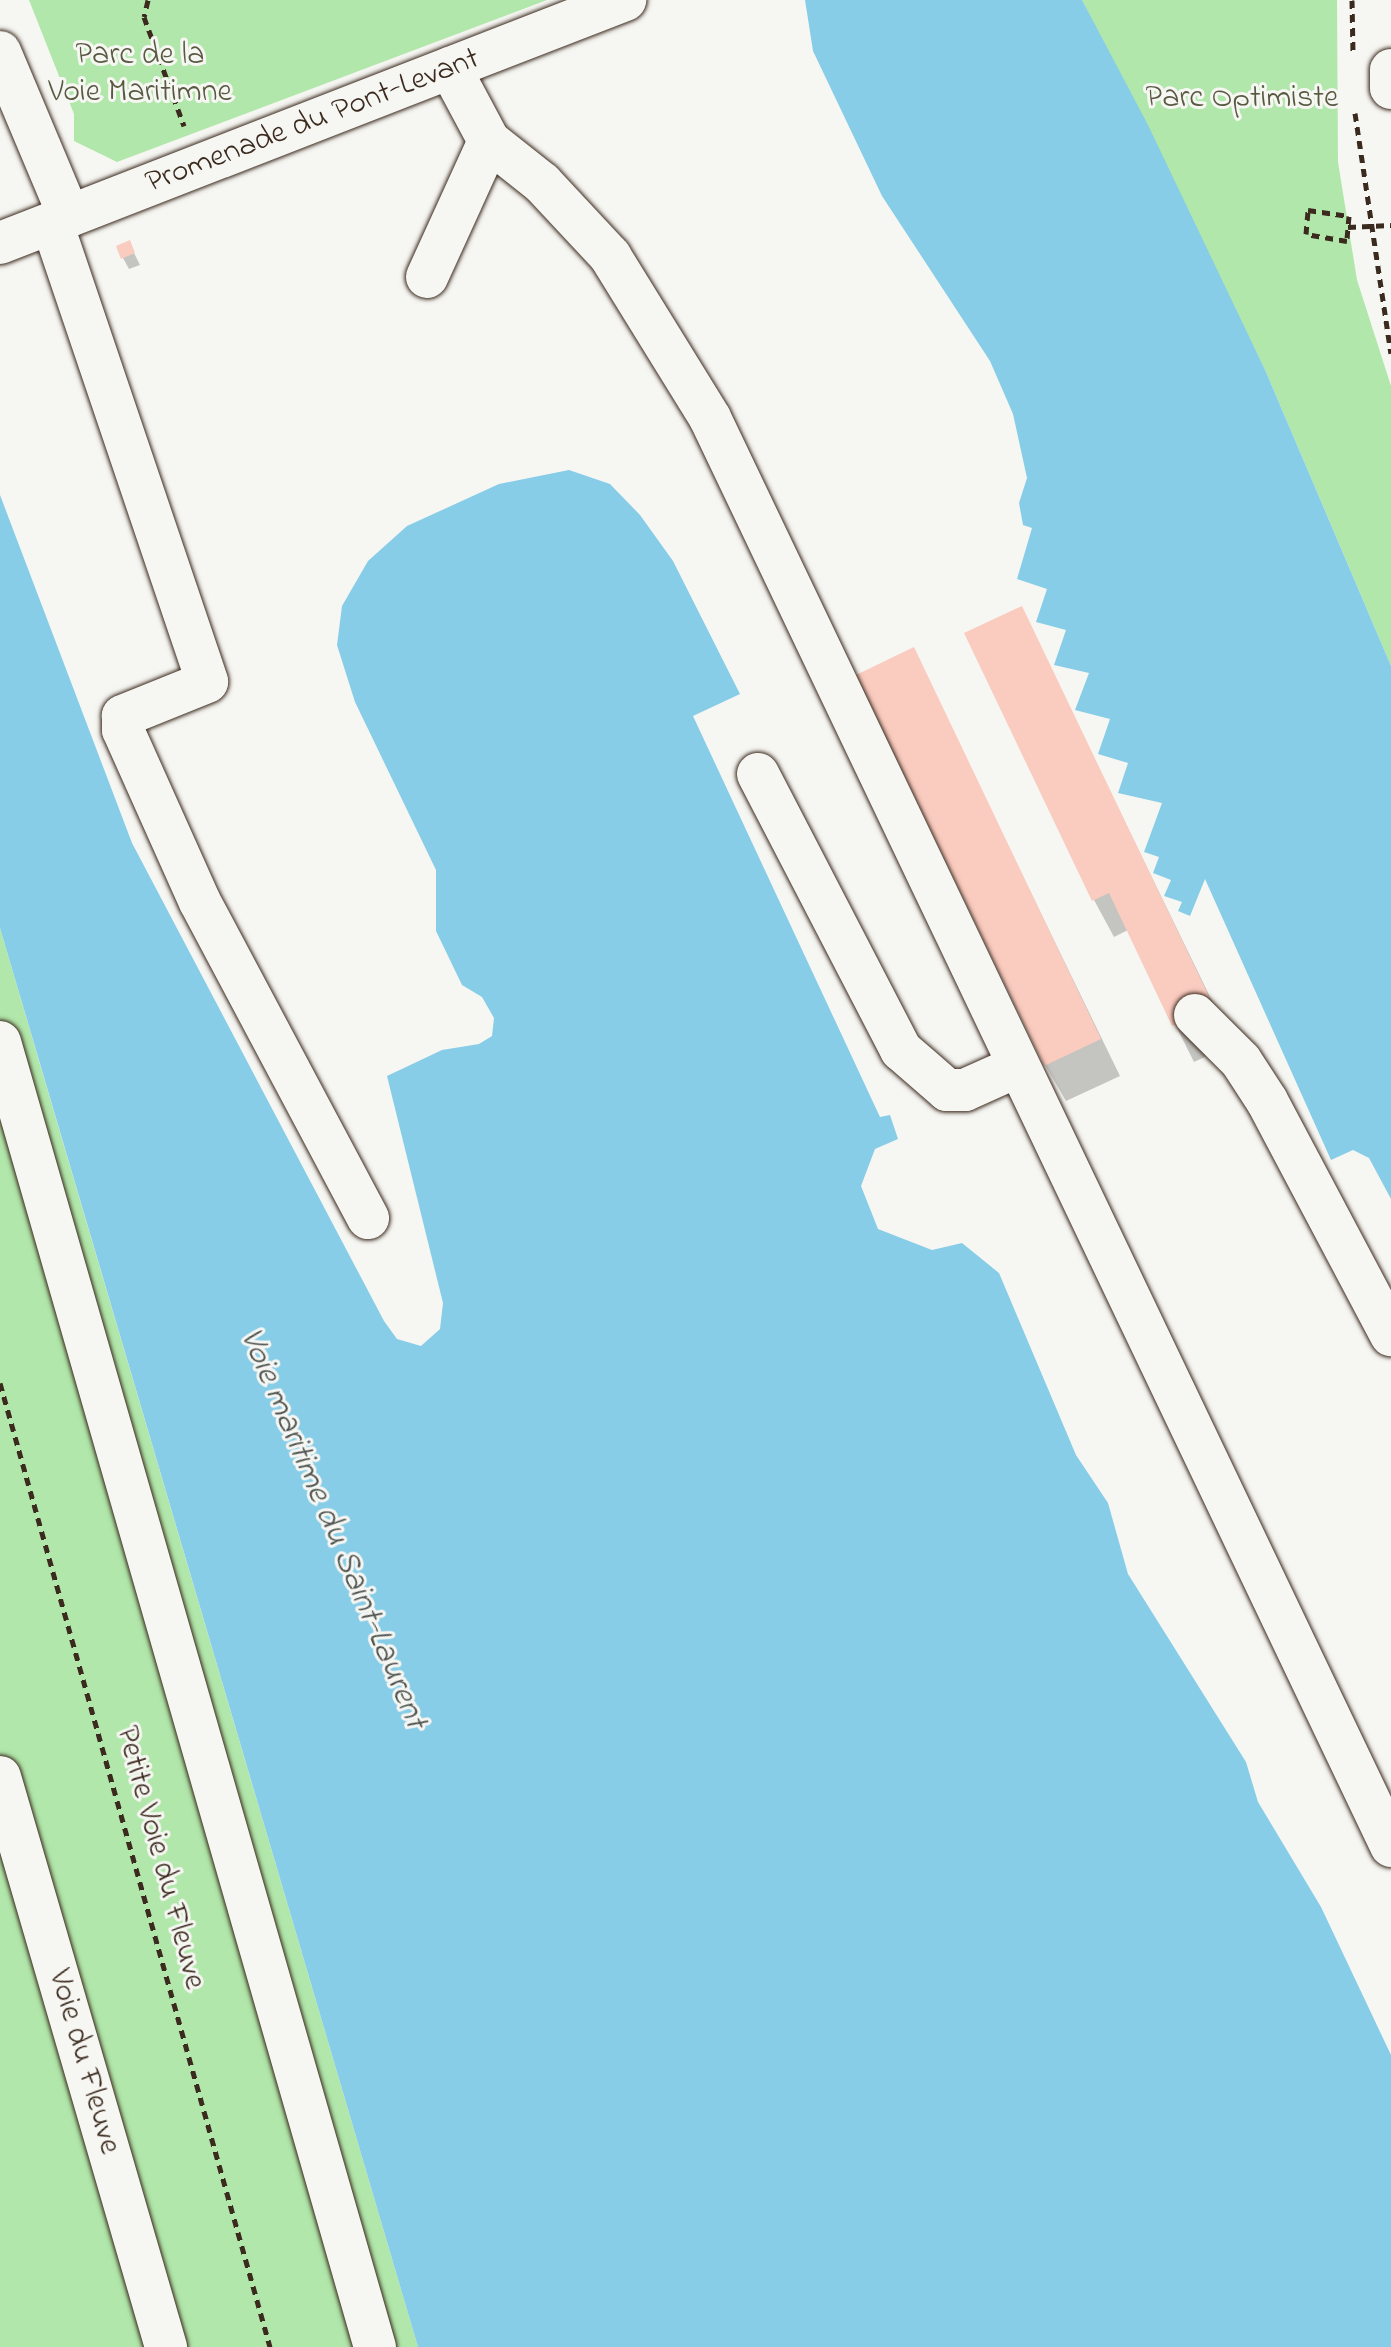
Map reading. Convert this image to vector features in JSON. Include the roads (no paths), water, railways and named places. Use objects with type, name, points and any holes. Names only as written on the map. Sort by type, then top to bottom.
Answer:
[{"type":"street","name":"Promenade du Pont-Levant","points":[[0,243],[625,0]]},
{"type":"street","points":[[0,52],[13,122],[61,220],[207,682],[123,716],[123,730],[200,902],[368,1218]]},
{"type":"street","points":[[450,68],[489,141],[542,183],[610,256],[664,335],[710,418],[1029,1076],[1391,1846]]},
{"type":"street","points":[[1372,68],[1373,93]]},
{"type":"street","points":[[427,277],[489,141]]},
{"type":"street","points":[[758,774],[901,1050],[947,1090],[965,1090],[1029,1076]]},
{"type":"street","points":[[1195,1015],[1241,1061],[1267,1101],[1391,1335]]},
{"type":"street","points":[[0,1042],[375,2347]]},
{"type":"street","name":"Voie du Fleuve","points":[[0,1777],[166,2347]]},
{"type":"water","points":[[805,0],[1082,0],[1148,125],[1266,372],[1391,666],[1391,1199],[1369,1158],[1353,1150],[1331,1160],[1205,879],[1190,916],[1178,911],[1182,902],[1164,896],[1171,880],[1153,873],[1159,857],[1144,852],[1162,803],[1118,793],[1128,763],[1098,754],[1110,719],[1075,710],[1089,673],[1054,665],[1066,630],[1036,622],[1047,589],[1017,579],[1032,528],[1023,525],[1019,503],[1027,478],[1013,414],[990,361],[882,196],[813,51]]},
{"type":"water","name":"Voie maritime du Saint-Laurent","points":[[569,470],[610,484],[640,515],[673,561],[740,694],[693,716],[880,1117],[890,1115],[898,1139],[875,1149],[861,1186],[878,1229],[932,1250],[962,1243],[999,1273],[1076,1455],[1108,1503],[1128,1574],[1246,1762],[1258,1802],[1321,1907],[1391,2055],[1391,2347],[418,2347],[0,928],[0,495],[132,843],[384,1321],[397,1339],[421,1346],[440,1329],[443,1303],[387,1076],[442,1050],[479,1044],[492,1036],[494,1018],[482,997],[462,985],[436,931],[436,870],[355,702],[337,645],[342,606],[368,561],[407,526],[499,484]]},
{"type":"park label","name":"Parc de la Voie Maritimne","points":[[140,76]]},
{"type":"park label","name":"Parc Optimiste","points":[[1242,99]]}]
